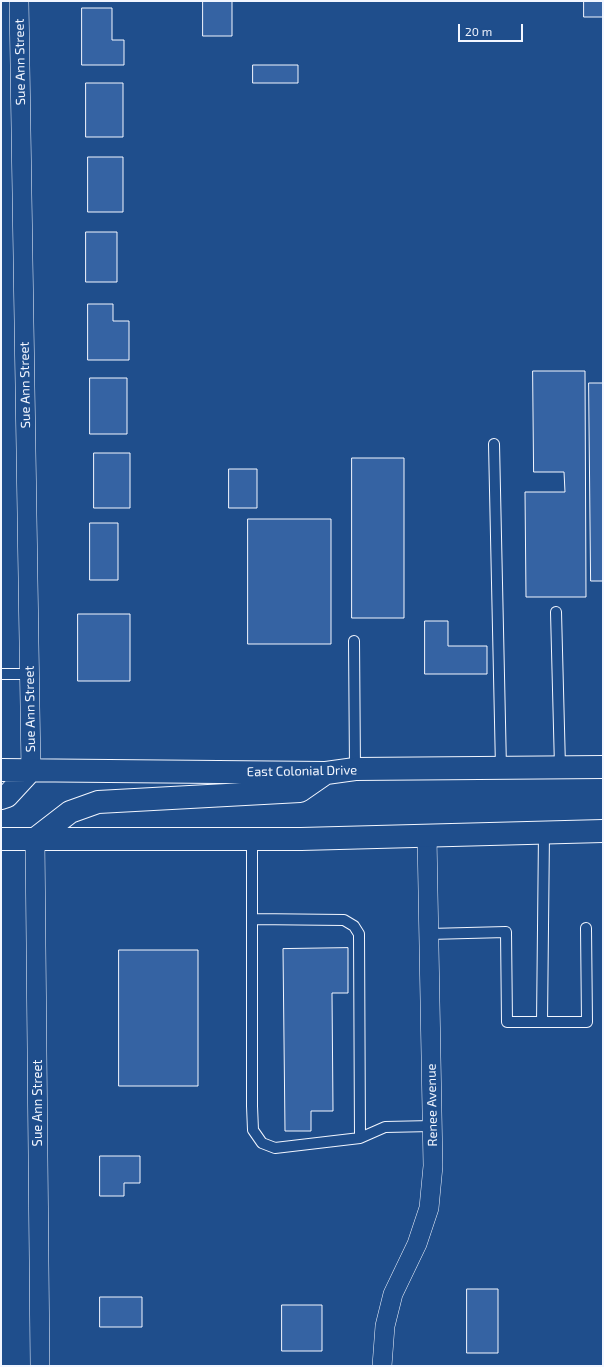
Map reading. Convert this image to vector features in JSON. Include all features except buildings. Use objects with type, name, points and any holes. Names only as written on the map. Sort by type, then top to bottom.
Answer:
[{"type":"highway","name":"East Colonial Drive","points":[[1,770],[326,773],[355,769],[603,767]]},
{"type":"highway","points":[[1,798],[7,796],[31,770]]},
{"type":"highway","points":[[36,839],[70,812],[98,802],[300,792],[326,773]]},
{"type":"highway","points":[[1,839],[252,839],[580,832],[603,829]]},
{"type":"street","name":"Sue Ann Street","points":[[19,1],[31,770]]},
{"type":"street","name":"Renee Avenue","points":[[382,1366],[385,1326],[393,1294],[417,1244],[429,1208],[433,1166],[428,836]]},
{"type":"street","name":"Sue Ann Street","points":[[36,839],[40,1366]]},
{"type":"lane","points":[[494,444],[501,768]]},
{"type":"lane","points":[[556,612],[560,767]]},
{"type":"lane","points":[[354,641],[355,769]]},
{"type":"lane","points":[[1,674],[29,674]]},
{"type":"lane","points":[[542,1022],[544,833]]},
{"type":"lane","points":[[252,839],[252,1106],[254,1130],[262,1142],[275,1148],[360,1138],[385,1127],[432,1126]]},
{"type":"lane","points":[[252,919],[344,920],[354,926],[359,934],[360,1138]]},
{"type":"lane","points":[[429,934],[506,932],[507,1022],[587,1022],[586,928]]}]
